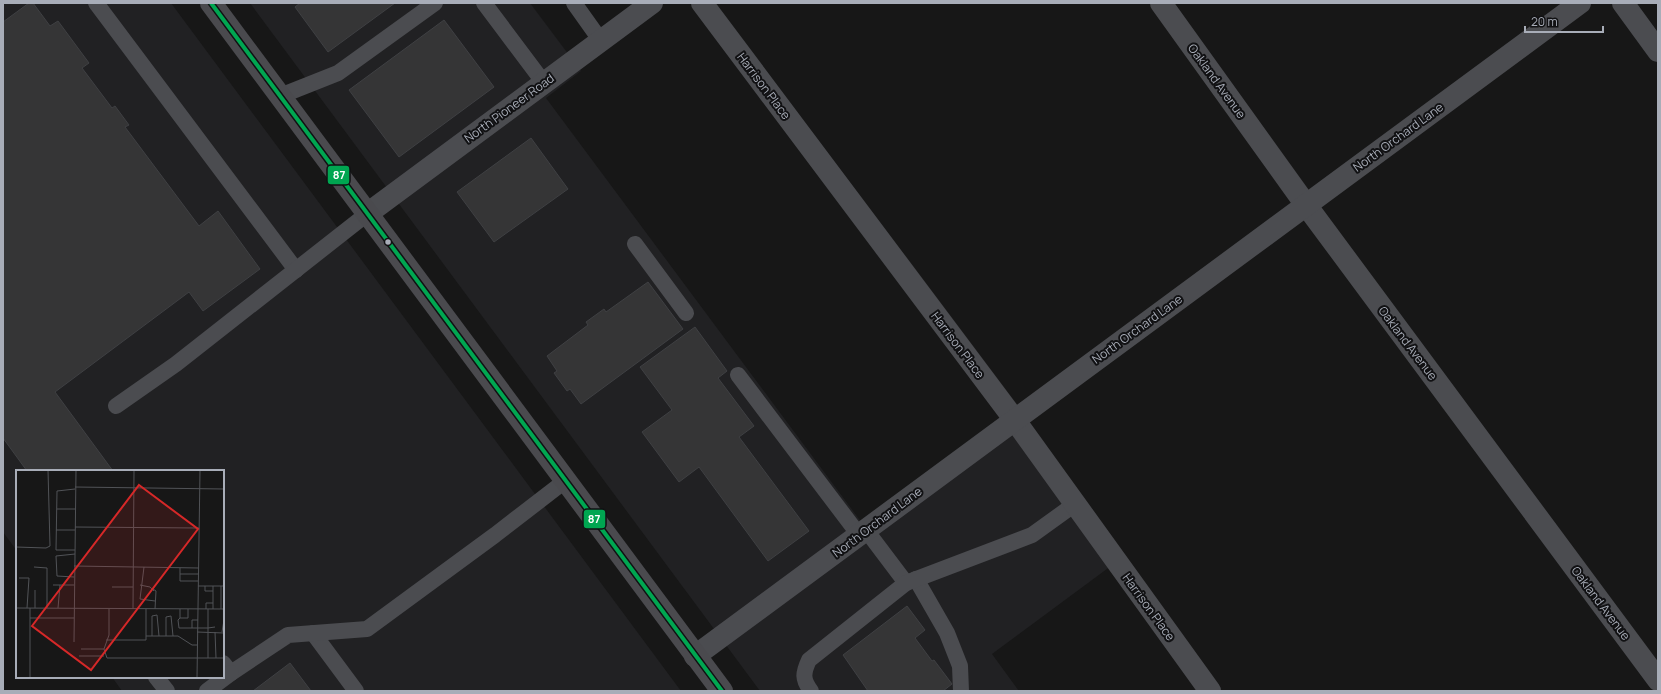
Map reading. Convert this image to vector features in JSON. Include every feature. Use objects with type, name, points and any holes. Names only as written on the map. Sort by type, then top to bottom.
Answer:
[{"type":"main road","points":[[215,5],[367,214],[722,691]]},
{"type":"street","name":"North Pioneer Road","points":[[367,214],[652,3]]},
{"type":"street","name":"Harrison Place","points":[[702,3],[1014,419],[1210,691]]},
{"type":"street","name":"Oakland Avenue","points":[[1160,3],[1306,205],[1658,680]]},
{"type":"street","name":"North Orchard Lane","points":[[695,656],[1014,419],[1580,3]]},
{"type":"street","points":[[1622,3],[1658,51]]},
{"type":"lane","points":[[96,3],[296,270]]},
{"type":"lane","points":[[280,96],[338,73],[435,3]]},
{"type":"lane","points":[[484,3],[544,83]]},
{"type":"lane","points":[[574,3],[601,41]]},
{"type":"lane","points":[[116,406],[176,364],[367,214]]},
{"type":"lane","points":[[635,244],[686,313]]},
{"type":"lane","points":[[738,375],[862,532],[911,581],[947,633],[960,666],[959,689]]},
{"type":"lane","points":[[227,668],[288,635],[367,629],[495,535],[565,481]]},
{"type":"lane","points":[[811,691],[805,683],[804,671],[809,660],[911,581],[1032,535],[1075,504]]},
{"type":"lane","points":[[313,633],[356,691]]},
{"type":"lane","points":[[157,678],[167,691]]},
{"type":"lane","points":[[207,691],[218,678]]},
{"type":"shaded area","points":[[3,3],[171,3],[681,691],[122,691],[113,678],[224,678],[224,470],[16,470],[16,550],[3,532]]},
{"type":"shaded area","points":[[250,3],[530,3],[581,71],[546,98],[862,523],[1009,419],[1115,563],[992,654],[1019,691],[760,691]]},
{"type":"building","points":[[29,3],[33,3],[50,26],[58,21],[89,63],[82,68],[112,108],[115,106],[129,125],[125,127],[199,226],[218,211],[260,269],[203,311],[189,292],[55,392],[112,470],[26,470],[3,438],[3,22]]},
{"type":"building","points":[[300,3],[395,3],[328,52],[295,7]]},
{"type":"building","points":[[444,20],[494,87],[399,157],[349,90]]},
{"type":"building","points":[[531,138],[568,189],[494,242],[457,192]]},
{"type":"building","points":[[648,282],[683,329],[581,404],[570,389],[567,391],[554,373],[557,371],[547,356],[588,325],[586,322],[604,309],[606,312]]},
{"type":"building","points":[[695,327],[727,371],[718,378],[754,426],[739,437],[809,531],[768,561],[699,467],[679,482],[642,432],[672,410],[640,367]]},
{"type":"building","points":[[907,606],[925,630],[915,638],[952,684],[943,691],[868,691],[843,655]]},
{"type":"building","points":[[290,663],[311,691],[253,691]]},
{"type":"transit line","name":"87","points":[[211,3],[722,691]]}]
